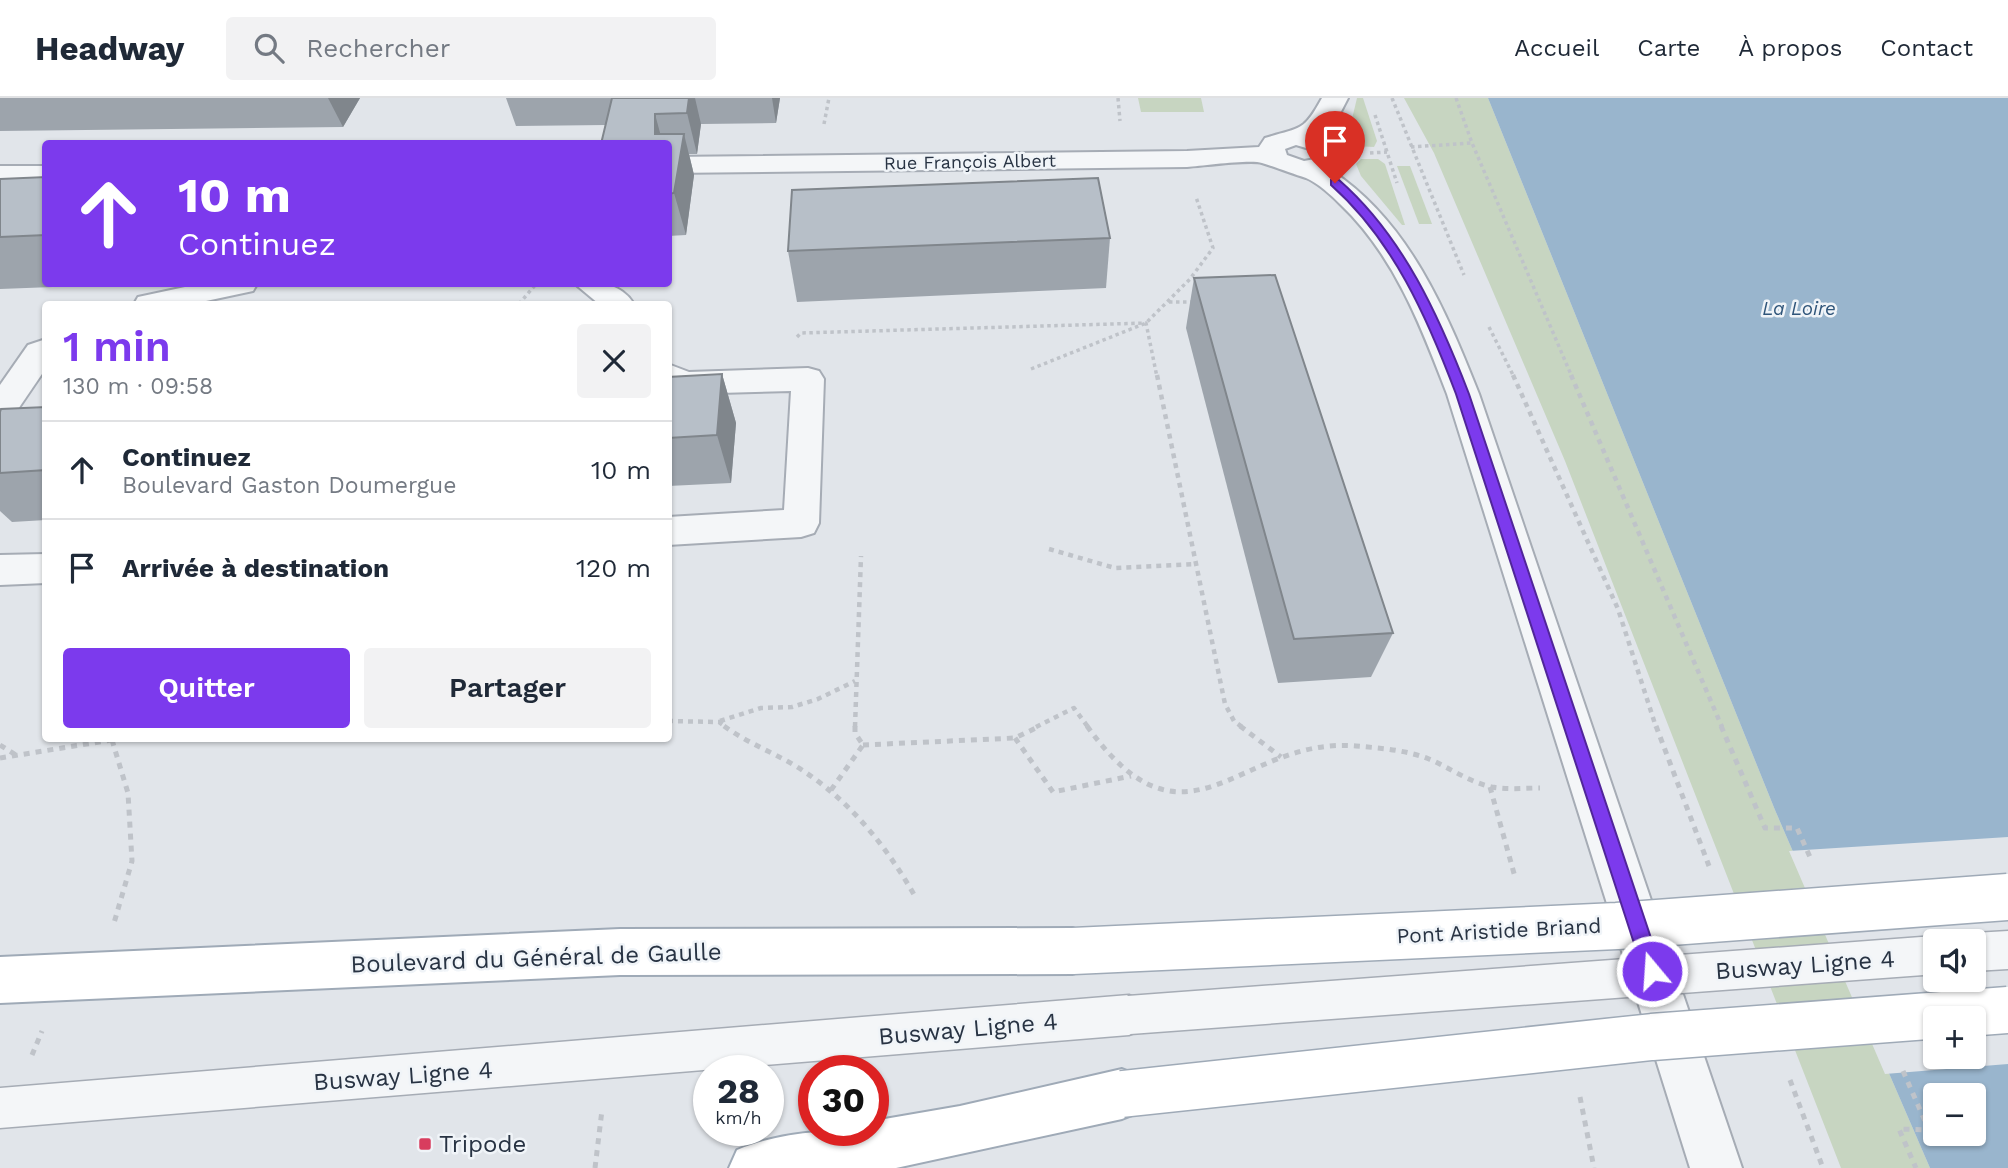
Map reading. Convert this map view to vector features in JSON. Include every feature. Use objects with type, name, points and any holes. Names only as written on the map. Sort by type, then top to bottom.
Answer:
[{"type":"main road","name":"Pont Aristide Briand","points":[[1073,951],[1529,930],[2008,897]]},
{"type":"main road","name":"Boulevard du Général de Gaulle","points":[[0,980],[620,952],[1073,951]]},
{"type":"main road","points":[[755,1168],[960,1131],[1122,1094],[1569,1045],[2008,1010]]},
{"type":"street","points":[[1304,138],[1320,127],[1335,98]]},
{"type":"street","points":[[1312,170],[1326,164],[1330,155],[1322,144],[1304,138],[1279,140],[1271,149],[1282,165],[1312,170],[1335,183],[1360,205],[1386,238],[1436,323],[1613,848],[1716,1168]]},
{"type":"street","name":"Rue François Albert","points":[[672,165],[1187,159],[1272,154]]},
{"type":"street","points":[[0,174],[42,174]]},
{"type":"street","points":[[163,301],[228,287]]},
{"type":"street","points":[[594,287],[615,301]]},
{"type":"street","points":[[0,410],[42,352]]},
{"type":"street","points":[[672,377],[684,383],[808,379],[802,523],[672,531]]},
{"type":"street","points":[[0,570],[42,568]]},
{"type":"lane","points":[[1986,951],[2008,950]]},
{"type":"lane","name":"Busway Ligne 4","points":[[0,1108],[609,1060],[1129,1015],[1923,956]]},
{"type":"path","points":[[822,129],[829,98]]},
{"type":"path","points":[[1118,98],[1121,129]]},
{"type":"path","points":[[1392,98],[1436,201],[1465,280]]},
{"type":"path","points":[[1456,98],[1472,143],[1765,828],[1797,828],[1814,866]]},
{"type":"path","points":[[1411,147],[1472,143]]},
{"type":"path","points":[[1031,369],[1146,323],[1190,279],[1213,248],[1194,192]]},
{"type":"path","points":[[522,301],[533,287]]},
{"type":"path","points":[[1168,302],[1206,302]]},
{"type":"path","points":[[1484,317],[1521,392],[1618,609],[1650,712],[1709,868]]},
{"type":"path","points":[[754,381],[801,333],[1146,323]]},
{"type":"path","points":[[1146,323],[1225,704],[1234,721],[1281,757]]},
{"type":"path","points":[[1049,549],[1115,568],[1196,564]]},
{"type":"path","points":[[861,556],[855,733],[863,745]]},
{"type":"path","points":[[672,721],[719,722],[761,708],[792,707],[818,699],[855,681]]},
{"type":"path","points":[[863,745],[1015,738],[1074,708],[1119,766],[1165,792],[1195,793],[1225,786],[1281,757],[1342,745],[1426,758],[1490,787],[1593,790]]},
{"type":"path","points":[[719,722],[748,744],[792,764],[831,790],[891,854],[914,893],[930,951]]},
{"type":"path","points":[[1015,738],[1053,792],[1133,776]]},
{"type":"path","points":[[0,758],[99,742]]},
{"type":"path","points":[[113,742],[128,793],[132,861],[114,923]]},
{"type":"path","points":[[0,745],[16,755]]},
{"type":"path","points":[[831,790],[863,745]]},
{"type":"path","points":[[1490,787],[1529,930]]},
{"type":"path","points":[[1569,1045],[1594,1168]]},
{"type":"path","points":[[1901,1067],[1929,1130],[1899,1129],[1916,1168]]},
{"type":"path","points":[[1789,1077],[1823,1168]]},
{"type":"green space","points":[[1138,98],[1201,98],[1204,112],[1141,112]]},
{"type":"green space","points":[[1357,98],[1363,98],[1377,141],[1374,147],[1353,146],[1347,140]]},
{"type":"green space","points":[[1404,98],[1488,98],[1775,810],[1930,1168],[1841,1168],[1565,461],[1434,153]]},
{"type":"green space","points":[[1361,159],[1378,159],[1385,164],[1405,225],[1402,225],[1361,176],[1356,164]]},
{"type":"green space","points":[[1397,166],[1410,166],[1432,224],[1419,224]]},
{"type":"water","name":"La Loire","points":[[1488,98],[2008,98],[2008,1168],[1930,1168],[1775,810]]},
{"type":"pier","points":[[2008,837],[2008,1064],[1986,1066],[1986,1006],[1923,1006],[1923,1069],[1946,1069],[1885,1074],[1789,851]]},
{"type":"building","points":[[612,98],[689,98],[687,113],[655,114],[655,134],[684,134],[674,193],[672,140],[602,140]]},
{"type":"building","points":[[42,177],[42,235],[0,237],[0,179]]},
{"type":"building","points":[[1098,178],[1110,238],[788,251],[792,190]]},
{"type":"building","points":[[1275,275],[1393,633],[1294,639],[1194,278]]},
{"type":"building","points":[[722,374],[717,435],[672,438],[672,377]]},
{"type":"building","points":[[42,407],[42,470],[0,473],[1,409]]},
{"type":"place","name":"Tripode","points":[[425,1144]]},
{"type":"route","points":[[1335,183],[1360,205],[1386,238],[1436,323],[1462,394],[1652,971]]}]
